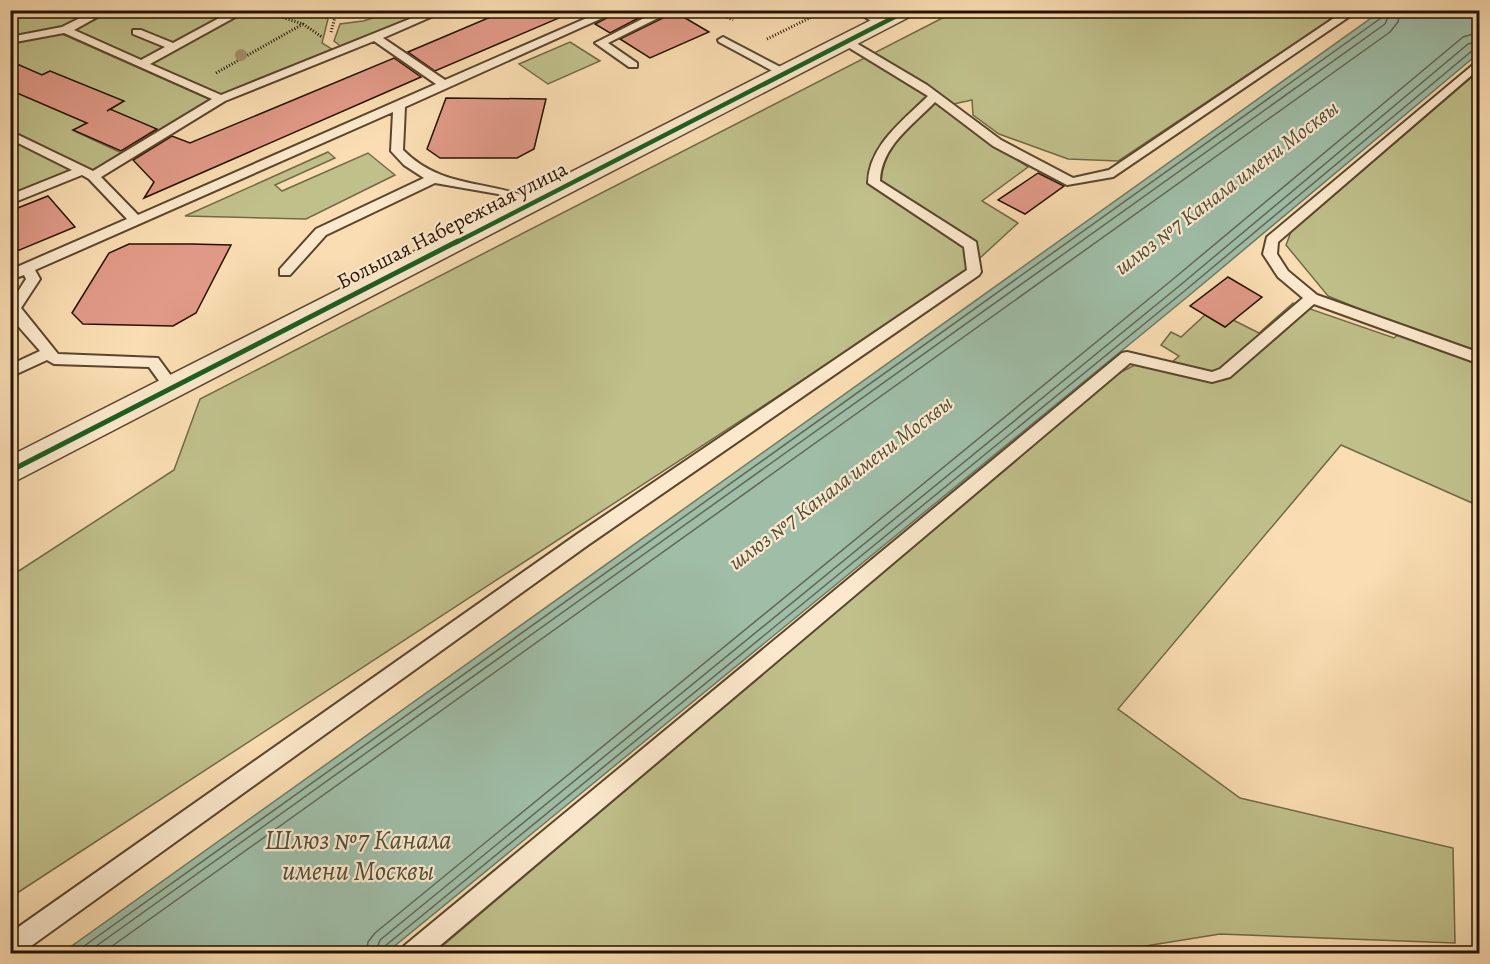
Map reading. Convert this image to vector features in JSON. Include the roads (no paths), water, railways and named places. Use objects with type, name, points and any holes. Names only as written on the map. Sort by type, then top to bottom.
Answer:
[{"type":"street","name":"Большая Набережная улица","points":[[10,471],[909,10]]},
{"type":"lane","points":[[10,40],[65,30],[105,10]]},
{"type":"lane","points":[[141,64],[243,10]]},
{"type":"lane","points":[[10,200],[88,173],[220,99],[442,10]]},
{"type":"lane","points":[[10,276],[399,107],[615,10]]},
{"type":"lane","points":[[633,65],[600,43],[669,10]]},
{"type":"lane","points":[[859,10],[883,24]]},
{"type":"lane","points":[[847,42],[893,67],[997,143],[1071,182],[1113,172],[1354,10]]},
{"type":"lane","points":[[65,30],[220,99]]},
{"type":"lane","points":[[137,32],[174,47]]},
{"type":"lane","points":[[375,37],[446,86]]},
{"type":"lane","points":[[723,40],[784,74]]},
{"type":"lane","points":[[1479,62],[1272,240],[1270,254],[1283,274],[1312,298],[1479,359]]},
{"type":"lane","points":[[10,947],[582,540],[974,272],[971,245],[873,183],[872,171],[885,148],[935,96]]},
{"type":"lane","points":[[399,107],[397,152],[411,168],[432,179],[498,190],[531,203]]},
{"type":"lane","points":[[10,134],[88,173],[136,221]]},
{"type":"lane","points":[[285,272],[321,232],[432,179]]},
{"type":"lane","points":[[27,269],[33,279],[13,308],[54,359],[153,362],[172,388]]},
{"type":"lane","points":[[412,954],[1127,357],[1212,377],[1225,373],[1312,298]]},
{"type":"lane","points":[[10,372],[49,353]]},
{"type":"water","name":"Шлюз №7 Канала имени Москвы","points":[[1381,11],[1479,11],[1479,53],[1186,298],[386,953],[62,953]]},
{"type":"water label","name":"шлюз №7 Канала имени Москвы","points":[[1226,187]]},
{"type":"water label","name":"шлюз №7 Канала имени Москвы","points":[[840,482]]}]
